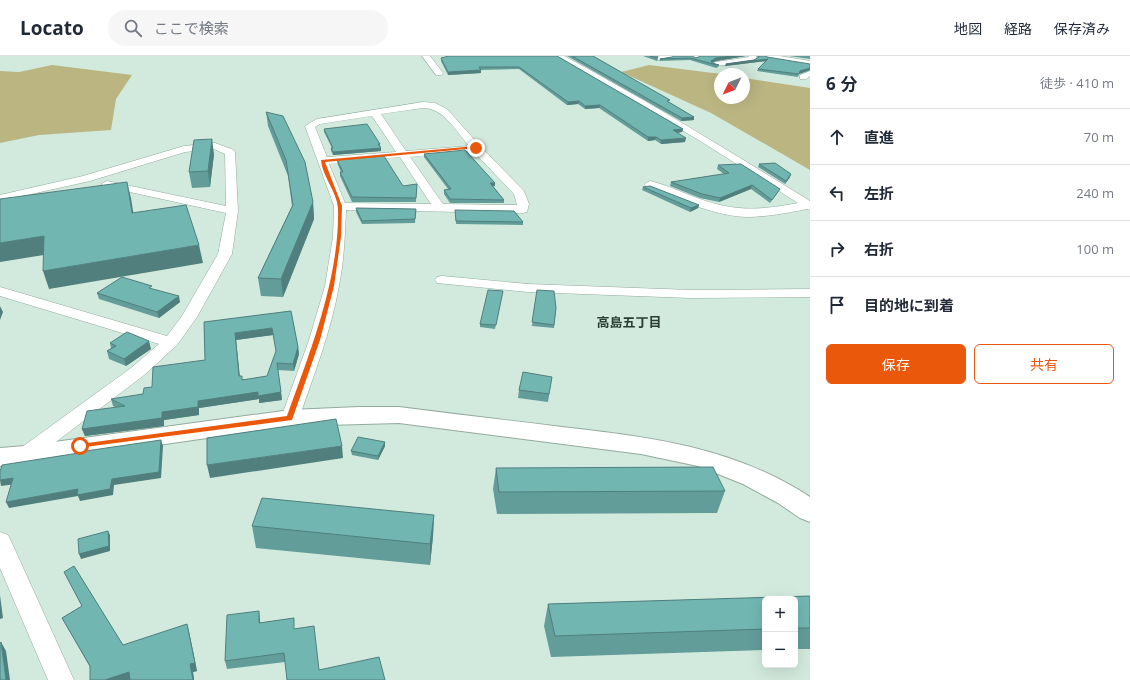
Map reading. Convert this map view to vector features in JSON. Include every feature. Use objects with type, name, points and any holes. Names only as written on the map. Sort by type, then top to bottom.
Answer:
[{"type":"street","points":[[426,56],[439,73]]},
{"type":"street","points":[[559,56],[635,97],[809,206]]},
{"type":"street","points":[[661,58],[671,56]]},
{"type":"street","points":[[748,56],[761,56]]},
{"type":"street","points":[[716,64],[753,59],[752,56]]},
{"type":"street","points":[[767,56],[787,58],[810,63]]},
{"type":"street","points":[[744,67],[777,62],[787,58]]},
{"type":"street","points":[[810,73],[803,77],[810,79]]},
{"type":"street","points":[[290,418],[317,340],[332,286],[338,237],[340,206],[310,126],[317,122],[423,105],[432,105],[444,111],[476,148],[520,194],[523,209],[340,206]]},
{"type":"street","points":[[375,113],[440,208]]},
{"type":"street","points":[[0,198],[86,179],[184,149],[215,146],[230,152],[232,211],[225,254],[189,317],[171,342],[137,372],[25,455]]},
{"type":"street","points":[[322,160],[476,148]]},
{"type":"street","points":[[86,179],[232,211]]},
{"type":"street","points":[[650,184],[717,208],[744,213],[809,206]]},
{"type":"street","points":[[442,280],[528,288],[691,294],[810,293]]},
{"type":"street","points":[[0,291],[171,342]]},
{"type":"street","points":[[0,457],[25,455],[290,418],[399,415],[642,445],[703,458],[752,477],[788,496],[810,510]]},
{"type":"street","points":[[0,541],[61,680]]},
{"type":"shaded area","points":[[52,65],[132,75],[116,99],[111,130],[39,135],[0,143],[0,71],[19,72]]},
{"type":"shaded area","points":[[649,65],[714,73],[714,104],[750,104],[750,79],[810,88],[810,170],[711,113],[621,72]]},
{"type":"building","points":[[449,56],[557,56],[683,129],[673,130],[686,138],[661,140],[656,137],[648,137],[600,105],[585,106],[579,101],[568,102],[519,67],[479,67],[481,70],[448,72],[441,58]]},
{"type":"building","points":[[572,56],[593,56],[670,100],[667,101],[694,117],[682,118]]},
{"type":"building","points":[[674,56],[692,56],[696,58],[701,56],[732,56],[716,58],[711,61],[712,63],[719,65],[690,58],[660,59]]},
{"type":"building","points":[[758,56],[810,64],[810,68],[800,71],[799,74],[758,69],[768,59],[726,64],[754,60],[759,57]]},
{"type":"building","points":[[266,112],[283,116],[305,162],[313,202],[281,279],[258,278],[293,205],[286,160]]},
{"type":"building","points":[[367,124],[381,148],[333,152],[331,148],[333,148],[324,129]]},
{"type":"building","points":[[212,139],[208,171],[189,172],[194,140]]},
{"type":"building","points":[[465,150],[495,183],[490,183],[504,200],[450,199],[444,190],[451,189],[424,154]]},
{"type":"building","points":[[384,156],[403,186],[417,184],[416,198],[352,197],[340,172],[343,172],[337,160]]},
{"type":"building","points":[[775,163],[791,174],[786,181],[759,164]]},
{"type":"building","points":[[741,164],[780,189],[772,200],[752,185],[720,198],[702,194],[671,182],[729,173],[718,165]]},
{"type":"building","points":[[127,182],[132,213],[186,205],[199,245],[43,271],[44,236],[0,243],[0,199]]},
{"type":"building","points":[[650,186],[699,205],[691,208],[643,187]]},
{"type":"building","points":[[356,208],[416,209],[415,219],[362,221]]},
{"type":"building","points":[[455,210],[514,211],[523,222],[456,221]]},
{"type":"building","points":[[122,277],[152,286],[149,288],[179,296],[157,312],[97,293]]},
{"type":"building","points":[[488,290],[503,291],[496,325],[480,324]]},
{"type":"building","points":[[537,290],[554,291],[556,308],[554,325],[532,322]]},
{"type":"building","points":[[291,311],[298,347],[293,364],[277,363],[281,392],[258,396],[258,392],[198,401],[198,407],[162,412],[162,418],[82,429],[87,411],[125,406],[111,399],[143,394],[144,388],[152,387],[153,367],[205,360],[204,322]],"holes":[[[272,328],[276,351],[267,376],[242,380],[242,376],[239,376],[235,333]]]},
{"type":"building","points":[[127,332],[149,341],[124,359],[107,351],[116,346],[110,343]]},
{"type":"building","points":[[523,372],[552,377],[549,394],[519,390]]},
{"type":"building","points":[[336,419],[342,446],[207,465],[207,438]]},
{"type":"building","points":[[358,437],[385,442],[378,456],[351,451]]},
{"type":"building","points":[[161,440],[159,472],[112,479],[110,489],[77,495],[78,489],[6,502],[13,478],[0,480],[2,465]]},
{"type":"building","points":[[713,467],[725,491],[499,492],[496,468]]},
{"type":"building","points":[[262,498],[434,515],[430,544],[252,526]]},
{"type":"building","points":[[108,531],[109,546],[79,554],[78,539]]},
{"type":"building","points":[[74,566],[123,645],[187,624],[195,663],[190,664],[193,680],[130,680],[129,672],[105,680],[90,680],[90,666],[62,618],[82,606],[64,572]]},
{"type":"building","points":[[798,596],[810,596],[810,628],[798,628]]},
{"type":"building","points":[[762,597],[762,629],[555,636],[548,604]]},
{"type":"building","points":[[259,611],[259,623],[294,618],[294,629],[314,626],[319,670],[379,657],[385,680],[287,680],[284,653],[225,661],[227,615]]},
{"type":"building","points":[[1,642],[6,680],[0,680]]},
{"type":"district","name":"高島五丁目","points":[[629,322]]},
{"type":"route","points":[[80,446],[290,418],[317,340],[332,286],[340,206],[322,160],[476,148]]}]
